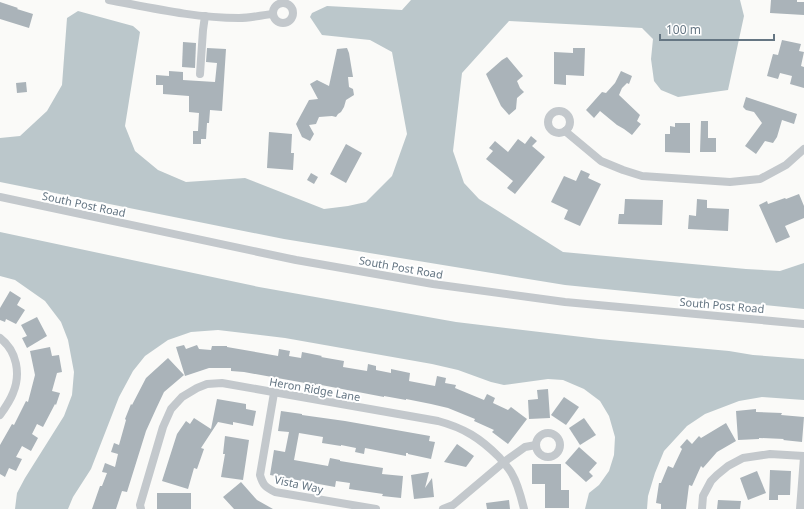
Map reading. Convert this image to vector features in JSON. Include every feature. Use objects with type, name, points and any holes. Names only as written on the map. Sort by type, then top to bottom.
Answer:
[{"type":"street","points":[[109,0],[205,16],[241,18],[273,14]]},
{"type":"street","points":[[200,74],[205,16]]},
{"type":"street","points":[[565,131],[601,161],[642,176],[678,179],[730,182],[760,179],[786,165],[804,148]]},
{"type":"street","name":"South Post Road","points":[[0,198],[296,260],[433,284],[565,302],[804,324]]},
{"type":"street","points":[[0,338],[8,345],[12,352],[15,359],[17,376],[13,394],[0,415]]},
{"type":"street","name":"Heron Ridge Lane","points":[[140,509],[163,427],[171,409],[182,397],[196,388],[207,384],[222,383],[438,421],[453,425],[467,432],[488,446],[504,462],[512,474],[518,488],[524,509]]},
{"type":"street","name":"Vista Way","points":[[274,393],[260,475],[262,483],[266,488],[274,492],[376,509]]},
{"type":"street","points":[[443,509],[453,505],[504,462],[525,447],[536,445]]},
{"type":"street","points":[[702,509],[703,496],[711,481],[728,466],[743,458],[770,454],[804,456],[800,509]]},
{"type":"shaded area","points":[[411,0],[740,0],[744,16],[728,90],[678,97],[661,90],[654,81],[651,59],[653,39],[642,28],[509,21],[462,73],[453,151],[464,183],[479,199],[563,252],[780,271],[804,263],[804,309],[565,285],[284,239],[0,182],[0,138],[20,136],[47,111],[62,85],[67,18],[78,11],[133,26],[140,32],[125,126],[135,151],[158,170],[186,182],[245,178],[324,209],[366,202],[392,176],[407,134],[392,52],[370,40],[322,35],[310,17],[312,13],[327,6],[402,10]]},
{"type":"shaded area","points":[[0,232],[259,287],[456,322],[599,339],[804,359],[804,400],[762,397],[739,401],[705,414],[687,426],[664,451],[648,496],[647,509],[585,509],[589,493],[599,485],[609,471],[614,455],[615,437],[609,416],[600,401],[584,389],[563,380],[548,379],[504,385],[458,370],[432,364],[285,338],[218,330],[191,332],[168,340],[145,356],[133,371],[119,397],[91,469],[73,497],[68,509],[15,509],[17,493],[64,416],[72,395],[74,372],[68,340],[61,322],[45,301],[15,280],[0,276]]},
{"type":"building","points":[[771,0],[797,0],[797,2],[804,2],[804,15],[770,13]]},
{"type":"building","points":[[0,2],[33,14],[29,28],[0,19]]},
{"type":"building","points":[[782,40],[801,44],[799,51],[804,52],[801,66],[804,67],[804,88],[790,84],[792,76],[780,73],[778,79],[767,76],[773,54],[778,55]]},
{"type":"building","points":[[183,42],[196,43],[195,68],[182,67]]},
{"type":"building","points":[[207,48],[226,49],[222,111],[210,110],[206,139],[201,139],[201,144],[193,144],[193,131],[198,131],[199,113],[189,112],[189,96],[163,94],[163,85],[156,85],[156,75],[169,76],[169,71],[183,72],[183,80],[215,82],[217,63],[206,62]]},
{"type":"building","points":[[347,48],[353,77],[348,77],[349,87],[353,89],[354,95],[346,100],[344,107],[336,117],[319,117],[316,124],[309,125],[314,134],[310,141],[302,137],[296,124],[309,100],[318,99],[310,84],[317,80],[329,86],[337,49]]},
{"type":"building","points":[[573,48],[585,48],[584,76],[566,75],[566,85],[554,84],[554,52],[573,53]]},
{"type":"building","points":[[507,57],[523,76],[517,81],[520,88],[524,92],[517,98],[516,109],[509,115],[501,106],[486,74]]},
{"type":"building","points":[[621,71],[632,76],[629,84],[627,83],[622,88],[619,95],[640,115],[637,121],[641,124],[632,135],[600,111],[594,118],[586,110],[602,92],[606,93],[615,83]]},
{"type":"building","points":[[26,82],[27,92],[17,93],[16,83]]},
{"type":"building","points":[[746,97],[797,114],[794,124],[782,120],[777,137],[773,143],[765,141],[756,154],[745,146],[762,123],[754,112],[746,110],[743,107]]},
{"type":"building","points":[[701,121],[708,121],[708,138],[716,138],[716,152],[700,152]]},
{"type":"building","points":[[675,123],[690,123],[690,153],[665,152],[665,134],[670,134],[670,126],[675,127]]},
{"type":"building","points":[[269,132],[292,134],[291,153],[294,153],[293,170],[267,168]]},
{"type":"building","points":[[531,136],[537,141],[532,146],[545,157],[515,194],[507,188],[513,181],[486,159],[493,151],[489,148],[495,141],[508,152],[518,139],[525,144]]},
{"type":"building","points":[[346,144],[362,153],[346,183],[330,174]]},
{"type":"building","points":[[581,170],[590,174],[588,178],[601,184],[580,226],[564,219],[568,210],[551,202],[564,176],[576,181]]},
{"type":"building","points":[[311,173],[318,177],[314,184],[307,180]]},
{"type":"building","points":[[799,194],[804,206],[804,218],[785,226],[790,237],[776,243],[759,205],[767,201],[768,204]]},
{"type":"building","points":[[625,199],[663,200],[662,225],[618,224],[619,214],[624,214]]},
{"type":"building","points":[[697,199],[707,200],[707,208],[729,209],[728,231],[688,229],[689,215],[696,216]]},
{"type":"building","points":[[10,291],[21,298],[17,305],[25,310],[16,324],[6,319],[5,322],[0,320],[0,308]]},
{"type":"building","points":[[37,317],[47,336],[27,348],[22,338],[27,336],[21,325]]},
{"type":"building","points":[[184,345],[186,349],[197,345],[199,349],[211,350],[212,346],[227,346],[278,356],[279,349],[290,351],[289,356],[301,358],[302,352],[344,361],[343,367],[367,371],[368,364],[376,366],[376,370],[391,373],[391,369],[410,373],[409,381],[435,386],[437,376],[446,378],[445,383],[456,385],[455,388],[484,400],[487,394],[495,398],[493,403],[508,410],[511,407],[527,419],[508,444],[492,432],[494,430],[474,421],[475,419],[448,408],[431,404],[231,371],[231,368],[209,368],[185,376],[176,347]]},
{"type":"building","points":[[50,347],[52,356],[59,355],[62,372],[57,373],[52,391],[60,393],[56,405],[55,404],[43,427],[37,424],[32,434],[38,438],[31,451],[22,446],[16,457],[22,459],[16,471],[9,468],[5,477],[0,474],[0,445],[12,424],[14,425],[26,401],[28,402],[35,375],[30,351]]},
{"type":"building","points":[[168,358],[184,375],[164,392],[146,431],[127,492],[122,491],[116,509],[92,509],[100,486],[102,486],[107,473],[102,472],[105,463],[115,467],[118,454],[111,452],[114,443],[119,445],[125,419],[131,404],[132,405],[146,378]]},
{"type":"building","points":[[548,389],[550,418],[529,419],[528,400],[538,399],[537,390]]},
{"type":"building","points":[[564,397],[579,407],[566,425],[551,415]]},
{"type":"building","points":[[217,399],[246,404],[246,409],[256,411],[253,426],[233,422],[233,425],[218,422],[201,448],[204,449],[197,469],[194,468],[188,489],[162,481],[177,434],[186,421],[190,424],[194,418],[211,429]]},
{"type":"building","points":[[756,409],[756,412],[782,413],[781,415],[804,417],[802,442],[783,440],[784,439],[759,438],[738,440],[736,411]]},
{"type":"building","points":[[281,411],[430,436],[429,441],[435,442],[431,459],[408,453],[406,453],[406,456],[365,448],[364,454],[355,452],[356,448],[322,443],[323,437],[299,433],[294,460],[328,466],[330,458],[383,468],[382,474],[403,476],[401,498],[382,496],[383,494],[349,489],[350,483],[336,481],[335,487],[270,475],[274,450],[285,452],[289,432],[278,431]]},
{"type":"building","points":[[584,418],[596,435],[580,445],[569,428]]},
{"type":"building","points":[[726,423],[736,441],[717,452],[703,468],[701,466],[692,486],[689,485],[686,509],[661,509],[661,504],[656,503],[659,483],[661,483],[668,466],[673,468],[682,449],[680,447],[687,439],[692,444],[699,436],[701,438]]},
{"type":"building","points":[[225,436],[249,440],[243,480],[221,477],[225,454],[223,454]]},
{"type":"building","points":[[457,444],[474,456],[466,467],[444,462]]},
{"type":"building","points":[[579,447],[597,463],[589,472],[593,476],[586,482],[565,463]]},
{"type":"building","points":[[532,464],[561,464],[561,490],[569,490],[569,508],[545,508],[545,484],[532,484]]},
{"type":"building","points":[[770,470],[791,471],[790,495],[778,495],[778,500],[769,500]]},
{"type":"building","points":[[757,471],[766,493],[748,500],[740,478]]},
{"type":"building","points":[[429,472],[425,488],[432,478],[434,497],[414,499],[411,475]]},
{"type":"building","points":[[241,482],[257,500],[273,509],[234,509],[223,497]]},
{"type":"building","points":[[157,493],[191,493],[191,509],[157,509]]},
{"type":"building","points":[[509,500],[510,509],[487,509],[486,503]]},
{"type":"building","points":[[718,500],[741,501],[740,509],[717,509]]}]
